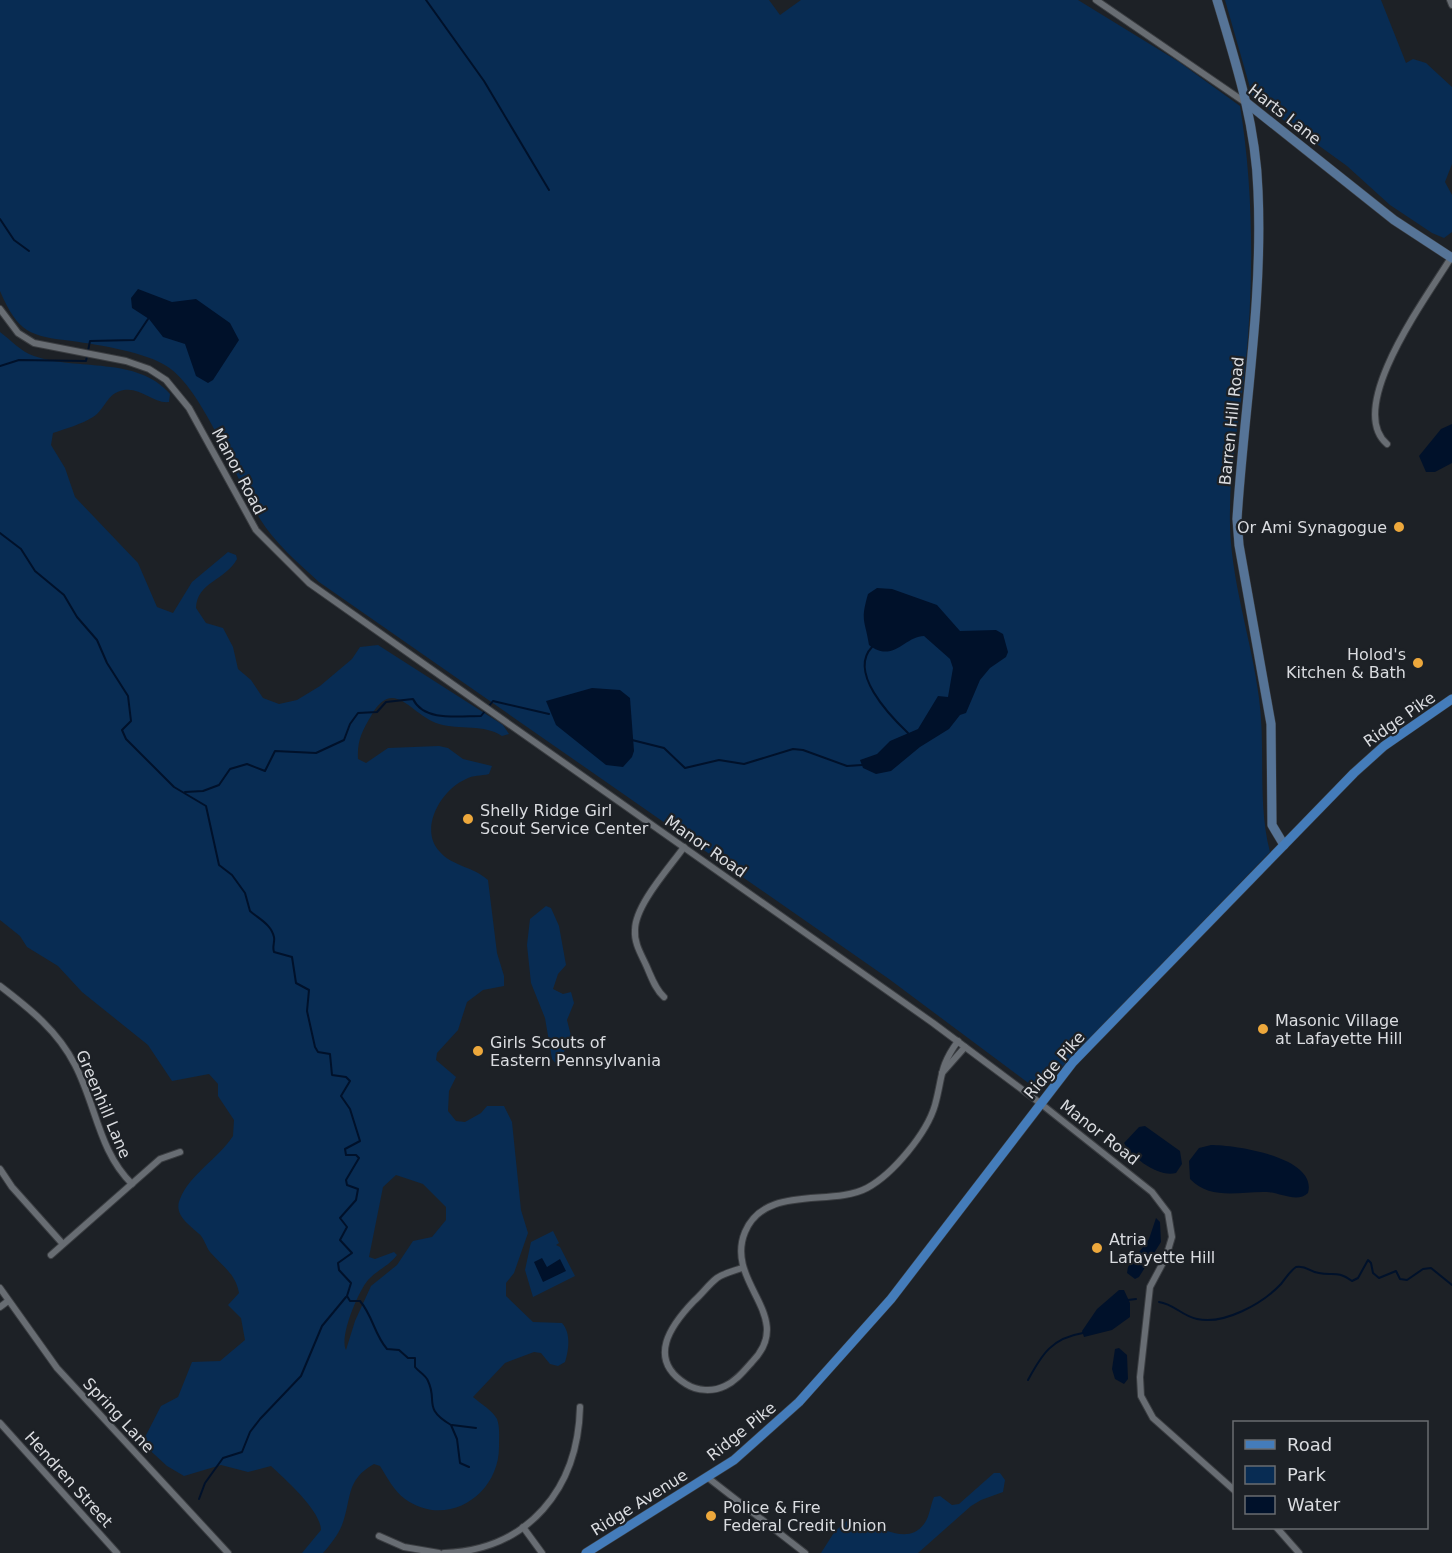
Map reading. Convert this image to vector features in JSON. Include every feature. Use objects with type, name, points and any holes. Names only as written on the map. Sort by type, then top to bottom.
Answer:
[{"type":"main road","name":"Ridge Pike","points":[[707,1477],[758,1441],[799,1402],[874,1320],[1073,1062],[1374,753],[1452,699]]},
{"type":"main road","name":"Ridge Avenue","points":[[586,1553],[707,1477]]},
{"type":"street","name":"Harts Lane","points":[[1096,0],[1247,103],[1394,220],[1452,257]]},
{"type":"street","name":"Barren Hill Road","points":[[1217,0],[1247,103],[1258,190],[1253,356],[1237,519],[1239,545],[1270,724],[1272,825],[1284,845]]},
{"type":"street","points":[[1450,0],[1452,5]]},
{"type":"street","points":[[1387,444],[1378,437],[1374,424],[1375,400],[1382,375],[1452,257]]},
{"type":"street","name":"Manor Road","points":[[0,309],[18,333],[34,343],[126,362],[149,369],[166,380],[182,397],[195,417],[256,530],[298,574],[335,603],[958,1041],[1130,1173],[1158,1198],[1168,1213],[1172,1225],[1171,1244],[1150,1287],[1140,1377],[1141,1396],[1153,1418],[1233,1489]]},
{"type":"street","points":[[664,997],[655,986],[639,951],[635,939],[635,922],[644,903],[684,847]]},
{"type":"street","name":"Greenhill Lane","points":[[0,986],[38,1017],[63,1044],[76,1067],[112,1161],[132,1184]]},
{"type":"street","points":[[742,1269],[713,1282],[669,1330],[666,1343],[668,1362],[677,1377],[691,1387],[709,1390],[727,1385],[738,1377],[764,1348],[768,1335],[767,1321],[742,1269],[740,1259],[742,1239],[748,1226],[761,1212],[772,1206],[797,1199],[851,1194],[873,1184],[892,1170],[906,1154],[932,1113],[945,1060],[958,1041]]},
{"type":"street","points":[[942,1073],[965,1047]]},
{"type":"street","points":[[51,1255],[160,1159],[180,1152]]},
{"type":"street","points":[[0,1169],[12,1187],[62,1243]]},
{"type":"street","name":"Spring Lane","points":[[0,1288],[57,1368],[228,1553]]},
{"type":"street","points":[[0,1307],[8,1301]]},
{"type":"street","points":[[444,1553],[490,1545],[523,1527],[549,1504],[565,1479],[577,1446],[580,1407]]},
{"type":"street","name":"Hendren Street","points":[[0,1423],[117,1553]]},
{"type":"street","points":[[707,1477],[805,1553]]},
{"type":"street","points":[[523,1527],[542,1553]]},
{"type":"street","points":[[1279,1529],[1299,1553]]},
{"type":"street","points":[[379,1536],[404,1547],[440,1553]]},
{"type":"green space","points":[[0,0],[769,0],[780,15],[801,0],[1078,0],[1179,62],[1240,106],[1245,139],[1251,238],[1250,305],[1245,370],[1232,475],[1230,534],[1236,581],[1259,698],[1264,814],[1270,852],[1039,1091],[889,979],[319,582],[287,552],[266,528],[207,415],[181,379],[168,367],[148,357],[122,350],[46,337],[27,330],[20,324],[13,316],[0,291]]},
{"type":"green space","points":[[1225,0],[1381,0],[1406,63],[1413,59],[1426,63],[1452,87],[1452,164],[1445,182],[1452,195],[1452,232],[1444,238],[1432,233],[1390,205],[1347,166],[1253,98]]},
{"type":"green space","points":[[0,332],[20,349],[34,356],[69,363],[124,369],[157,382],[170,394],[169,402],[163,402],[130,390],[113,394],[93,417],[53,433],[51,445],[65,468],[75,497],[138,563],[157,607],[173,613],[192,582],[228,552],[236,555],[237,559],[232,566],[201,592],[196,608],[206,623],[223,628],[233,647],[238,669],[251,680],[263,698],[279,704],[297,700],[320,686],[352,659],[360,647],[378,645],[503,725],[509,734],[502,736],[488,730],[439,724],[395,698],[387,699],[379,704],[368,721],[358,747],[358,759],[366,763],[388,748],[439,746],[448,748],[463,759],[492,766],[489,774],[469,778],[448,792],[435,811],[431,832],[434,843],[445,857],[488,880],[497,953],[504,976],[504,986],[483,990],[467,1002],[458,1030],[437,1053],[436,1060],[456,1077],[449,1091],[448,1111],[456,1121],[465,1122],[481,1113],[487,1106],[504,1106],[512,1122],[521,1210],[528,1233],[514,1273],[506,1283],[506,1296],[533,1322],[562,1323],[567,1331],[568,1341],[565,1362],[558,1366],[550,1364],[541,1353],[534,1352],[505,1363],[473,1397],[497,1419],[499,1447],[497,1464],[490,1480],[468,1502],[453,1508],[437,1510],[421,1507],[401,1496],[380,1466],[374,1464],[365,1470],[354,1483],[342,1525],[328,1547],[323,1553],[302,1553],[321,1530],[319,1522],[309,1505],[271,1466],[248,1472],[221,1465],[184,1476],[167,1466],[142,1443],[161,1406],[178,1397],[192,1362],[220,1361],[245,1340],[241,1318],[228,1305],[239,1293],[235,1281],[210,1252],[200,1235],[183,1219],[178,1205],[190,1182],[233,1136],[234,1120],[218,1096],[218,1084],[209,1074],[172,1081],[148,1045],[82,992],[58,966],[27,947],[20,936],[0,920]],"holes":[[[396,1175],[423,1184],[446,1207],[446,1220],[432,1237],[413,1241],[397,1265],[371,1286],[355,1321],[346,1350],[347,1325],[359,1294],[368,1280],[397,1255],[394,1252],[375,1259],[369,1257],[383,1187]]]},
{"type":"green space","points":[[546,906],[551,908],[559,926],[566,965],[558,974],[553,989],[563,994],[571,992],[574,1003],[567,1020],[572,1040],[566,1046],[559,1067],[552,1059],[545,1018],[531,983],[527,945],[530,919]]},
{"type":"green space","points":[[553,1231],[559,1243],[556,1245],[560,1247],[575,1276],[533,1297],[525,1270],[531,1242]]},
{"type":"green space","points":[[994,1473],[1000,1473],[1005,1480],[1003,1492],[971,1506],[918,1553],[821,1553],[835,1531],[848,1520],[866,1523],[897,1534],[916,1531],[926,1521],[934,1497],[940,1496],[952,1505],[959,1504]]},
{"type":"water","points":[[138,289],[172,302],[196,299],[230,323],[239,340],[213,380],[208,383],[196,376],[185,344],[163,337],[149,319],[132,308],[131,298]]},
{"type":"water","points":[[1452,424],[1452,463],[1435,472],[1426,472],[1419,456],[1441,429]]},
{"type":"water","points":[[877,588],[892,589],[937,605],[960,631],[996,630],[1003,634],[1008,652],[1006,657],[990,668],[980,680],[966,713],[960,715],[949,729],[920,747],[891,771],[876,774],[863,768],[860,760],[877,754],[890,741],[918,729],[938,696],[948,697],[953,668],[950,659],[924,636],[917,637],[892,651],[877,650],[869,645],[864,610],[868,594]]},
{"type":"water","points":[[592,688],[620,690],[630,698],[634,751],[623,767],[606,765],[556,725],[546,701]]},
{"type":"water","points":[[1145,1126],[1180,1151],[1182,1164],[1176,1173],[1162,1173],[1147,1166],[1133,1155],[1124,1143],[1139,1127]]},
{"type":"water","points":[[1211,1145],[1238,1147],[1288,1162],[1300,1170],[1308,1181],[1308,1193],[1294,1197],[1267,1192],[1217,1193],[1198,1186],[1190,1179],[1189,1161],[1199,1148]]},
{"type":"water","points":[[1156,1218],[1160,1222],[1161,1242],[1139,1277],[1135,1279],[1127,1273],[1128,1267],[1149,1239]]},
{"type":"water","points":[[542,1258],[547,1267],[560,1259],[566,1271],[543,1282],[534,1262]]},
{"type":"water","points":[[1119,1290],[1124,1290],[1130,1303],[1130,1317],[1112,1330],[1084,1337],[1082,1331],[1097,1309]]},
{"type":"water","points":[[1119,1348],[1127,1355],[1128,1379],[1124,1384],[1115,1379],[1112,1369],[1115,1349]]},
{"type":"waterway","points":[[426,0],[484,81],[549,190]]},
{"type":"waterway","points":[[0,219],[14,240],[29,251]]},
{"type":"waterway","points":[[0,366],[19,360],[86,361],[90,341],[134,340],[148,319]]},
{"type":"waterway","points":[[0,533],[21,549],[35,571],[64,595],[77,617],[97,640],[107,663],[128,696],[131,721],[122,730],[126,739],[174,787],[206,806],[219,865],[232,875],[245,893],[250,911],[270,929],[274,937],[274,952],[292,957],[296,983],[309,990],[307,1011],[315,1047],[318,1052],[330,1054],[332,1075],[346,1077],[350,1081],[341,1096],[350,1109],[360,1141],[345,1149],[346,1155],[356,1155],[359,1158],[346,1180],[347,1185],[358,1189],[356,1200],[340,1218],[347,1227],[340,1240],[352,1253],[338,1263],[339,1270],[351,1283],[347,1296],[350,1301],[360,1301],[387,1349],[399,1350],[408,1358],[415,1358],[415,1367],[426,1377],[431,1388],[434,1409],[451,1425],[457,1439],[460,1463],[469,1467]]},
{"type":"waterway","points":[[872,647],[866,657],[865,668],[868,680],[882,704],[908,733]]},
{"type":"waterway","points":[[185,792],[203,791],[219,785],[230,769],[247,764],[265,771],[275,751],[316,753],[344,740],[350,724],[358,713],[377,712],[386,702],[413,699],[425,711],[453,717],[481,716],[493,701],[549,714]]},
{"type":"waterway","points":[[632,740],[664,748],[685,768],[719,760],[744,764],[793,749],[803,750],[847,766],[862,765]]},
{"type":"waterway","points":[[1159,1302],[1197,1319],[1219,1319],[1242,1311],[1264,1299],[1296,1267],[1319,1273],[1339,1274],[1352,1281],[1358,1278],[1368,1260],[1373,1273],[1379,1278],[1396,1271],[1400,1279],[1407,1280],[1423,1269],[1431,1268],[1452,1285]]},
{"type":"waterway","points":[[199,1499],[205,1483],[223,1458],[242,1452],[250,1432],[260,1419],[301,1376],[322,1326],[346,1297]]},
{"type":"waterway","points":[[1128,1300],[1136,1299]]},
{"type":"waterway","points":[[1028,1380],[1043,1355],[1056,1343],[1072,1335],[1083,1333]]},
{"type":"waterway","points":[[452,1425],[476,1428]]},
{"type":"place","name":"Or Ami Synagogue","points":[[1399,527]]},
{"type":"place","name":"Holod's Kitchen & Bath","points":[[1418,663]]},
{"type":"place","name":"Shelly Ridge Girl Scout Service Center","points":[[468,819]]},
{"type":"place","name":"Masonic Village at Lafayette Hill","points":[[1263,1029]]},
{"type":"place","name":"Girls Scouts of Eastern Pennsylvania","points":[[478,1051]]},
{"type":"place","name":"Atria Lafayette Hill","points":[[1097,1248]]},
{"type":"place","name":"Police & Fire Federal Credit Union","points":[[711,1516]]}]
